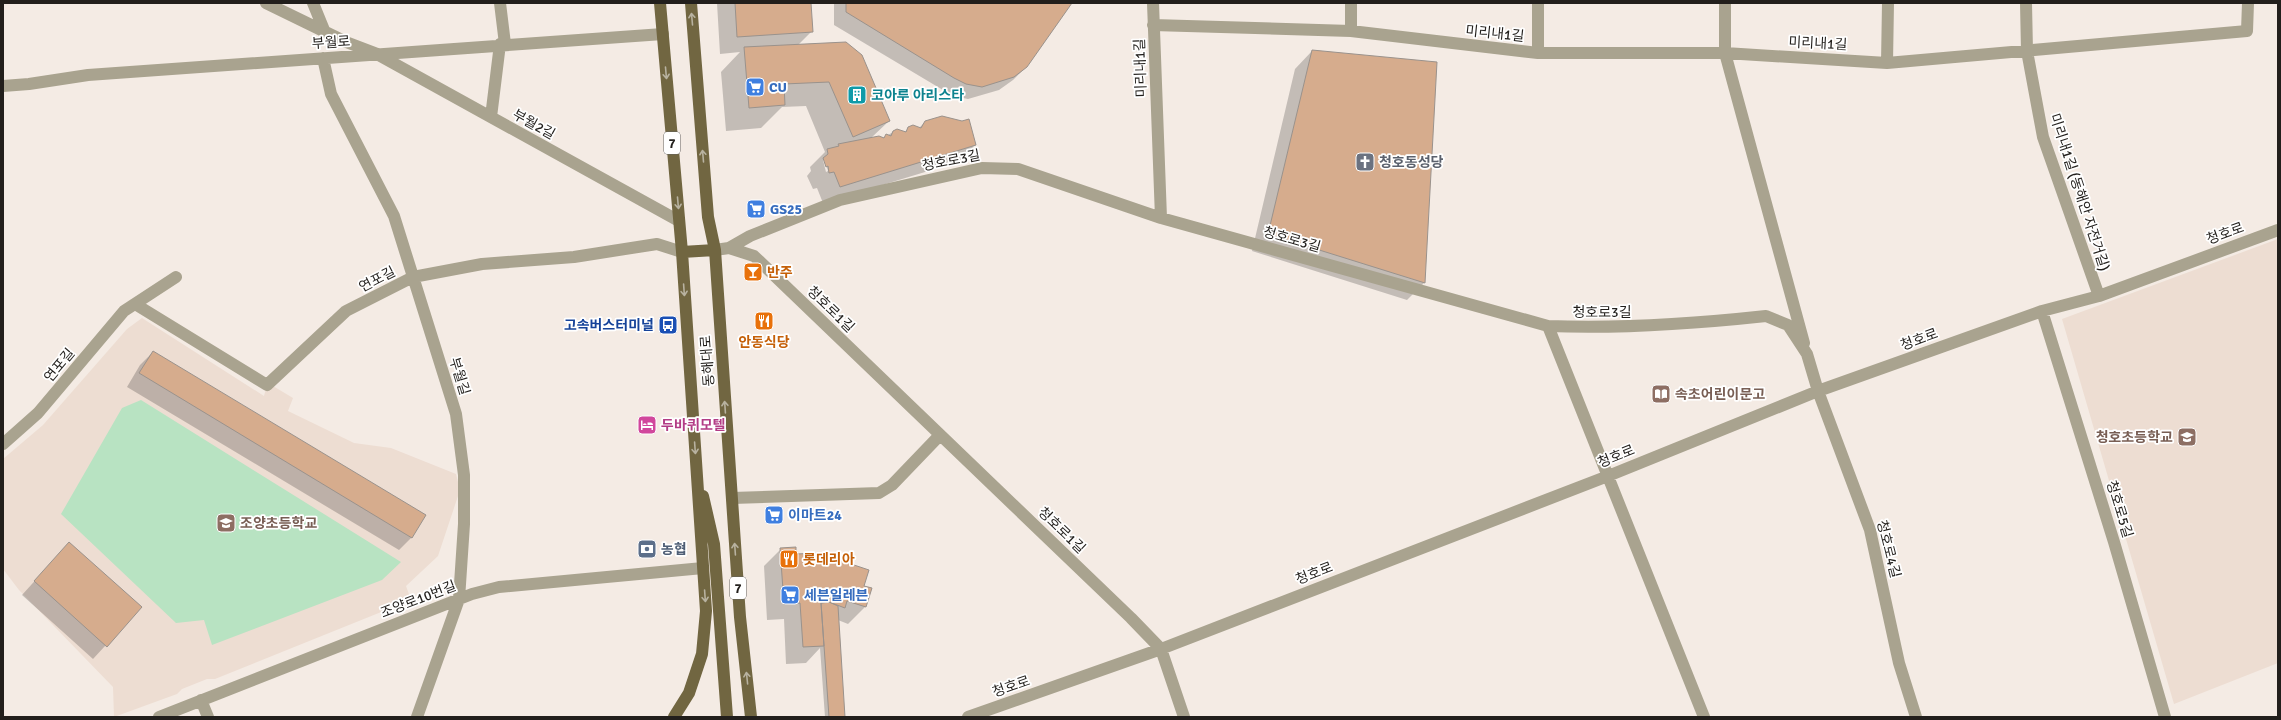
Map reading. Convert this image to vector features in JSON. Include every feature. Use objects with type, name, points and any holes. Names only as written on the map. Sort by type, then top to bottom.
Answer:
[{"type":"main road","name":"동해대로","points":[[660,3],[682,252],[706,611],[702,654],[689,693],[674,717]]},
{"type":"main road","name":"동해대로","points":[[691,3],[708,218],[715,250],[740,617],[751,717]]},
{"type":"main road","points":[[682,252],[715,250]]},
{"type":"main road","name":"동해대로","points":[[696,473],[709,518],[714,544],[727,717]]},
{"type":"street","name":"부월2길","points":[[266,3],[346,42],[375,53],[679,221]]},
{"type":"street","points":[[313,3],[324,30]]},
{"type":"street","points":[[491,117],[503,44],[500,3]]},
{"type":"street","points":[[1153,3],[1153,25]]},
{"type":"street","points":[[1351,3],[1351,31]]},
{"type":"street","points":[[1538,3],[1538,52]]},
{"type":"street","points":[[1725,3],[1725,53],[1807,354]]},
{"type":"street","points":[[1887,62],[1888,3]]},
{"type":"street","name":"미리내1길 (동해안 자전거길)","points":[[2026,3],[2027,51],[2043,137],[2099,296]]},
{"type":"street","name":"미리내1길","points":[[1161,218],[1153,25],[1351,31],[1538,52],[1725,53],[1887,62],[2247,31],[2248,3]]},
{"type":"street","name":"부월로","points":[[3,86],[29,84],[88,75],[375,53],[663,34]]},
{"type":"street","name":"부월길","points":[[323,58],[331,94],[394,216],[456,414],[464,476],[464,524],[459,599],[417,717]]},
{"type":"street","name":"청호로3길","points":[[729,248],[750,236],[840,200],[982,168],[1018,169],[1161,218],[1548,326],[1589,328],[1667,326],[1766,316],[1788,325],[1807,354],[1818,391]]},
{"type":"street","name":"청호로","points":[[968,717],[1161,649],[1608,476],[1818,391],[2042,311],[2099,296],[2278,230]]},
{"type":"street","name":"연포길","points":[[135,304],[267,385],[346,312],[413,277],[482,264],[574,257],[657,244],[682,252]]},
{"type":"street","points":[[715,250],[729,248]]},
{"type":"street","name":"청호로1길","points":[[729,248],[754,256],[1131,618],[1161,649]]},
{"type":"street","name":"연포길","points":[[3,444],[38,413],[124,311],[176,277]]},
{"type":"street","name":"청호로5길","points":[[2042,311],[2112,535],[2165,717]]},
{"type":"street","points":[[1548,326],[1704,717]]},
{"type":"street","name":"청호로4길","points":[[1818,391],[1870,530],[1899,663],[1916,717]]},
{"type":"street","points":[[732,498],[879,493],[892,484],[940,435]]},
{"type":"street","name":"조양로10번길","points":[[159,717],[472,594],[500,587],[703,568]]},
{"type":"street","points":[[1161,649],[1184,717]]},
{"type":"street","points":[[201,700],[208,717]]},
{"type":"shaded area","name":"청호초등학교","points":[[2278,239],[2278,663],[2174,704],[2062,319]]},
{"type":"shaded area","name":"조양초등학교","points":[[142,318],[264,396],[266,389],[273,386],[293,398],[288,411],[354,443],[391,448],[456,474],[460,490],[438,556],[406,586],[411,600],[215,679],[207,679],[182,689],[177,694],[114,717],[113,687],[19,590],[3,569],[3,459],[43,425],[127,329]]},
{"type":"green space","points":[[141,400],[401,562],[382,580],[212,645],[204,620],[176,623],[61,514],[122,408]]},
{"type":"building","points":[[735,3],[811,3],[813,32],[737,37]]},
{"type":"building","points":[[846,3],[1072,3],[1027,67],[1014,77],[982,87],[966,84],[954,78],[846,12]]},
{"type":"building","name":"코아루 아리스타","points":[[846,42],[862,55],[890,121],[853,137],[829,82],[784,84],[785,105],[749,108],[744,47]]},
{"type":"building","points":[[1312,50],[1437,62],[1425,283],[1268,234]]},
{"type":"building","points":[[942,116],[962,121],[969,119],[976,145],[840,187],[834,172],[829,173],[828,166],[826,167],[823,158],[828,154],[827,149],[839,146],[838,144],[879,136],[884,138],[886,134],[891,136],[893,131],[897,129],[906,132],[908,127],[913,125],[921,128],[925,121]]},
{"type":"building","points":[[153,351],[426,515],[412,538],[139,373]]},
{"type":"building","points":[[69,542],[142,607],[107,647],[34,581]]},
{"type":"building","points":[[796,547],[796,554],[818,553],[869,570],[864,586],[872,588],[866,607],[847,601],[845,608],[829,602],[821,603],[824,646],[803,647],[800,603],[784,604],[780,548]]},
{"type":"building","points":[[829,602],[838,606],[845,717],[829,717],[821,603]]},
{"type":"place","name":"CU","points":[[755,87]]},
{"type":"place","name":"코아루 아리스타","points":[[857,95]]},
{"type":"place","name":"청호동성당","points":[[1365,162]]},
{"type":"place","name":"GS25","points":[[756,209]]},
{"type":"place","name":"반주","points":[[753,272]]},
{"type":"place","name":"안동식당","points":[[764,321]]},
{"type":"place","name":"고속버스터미널","points":[[668,325]]},
{"type":"place","name":"속초어린이문고","points":[[1661,394]]},
{"type":"place","name":"두바퀴모텔","points":[[647,425]]},
{"type":"place","name":"청호초등학교","points":[[2187,437]]},
{"type":"place","name":"이마트24","points":[[774,515]]},
{"type":"place","name":"조양초등학교","points":[[226,523]]},
{"type":"place","name":"농협","points":[[647,549]]},
{"type":"place","name":"롯데리아","points":[[789,559]]},
{"type":"place","name":"세븐일레븐","points":[[790,595]]}]
